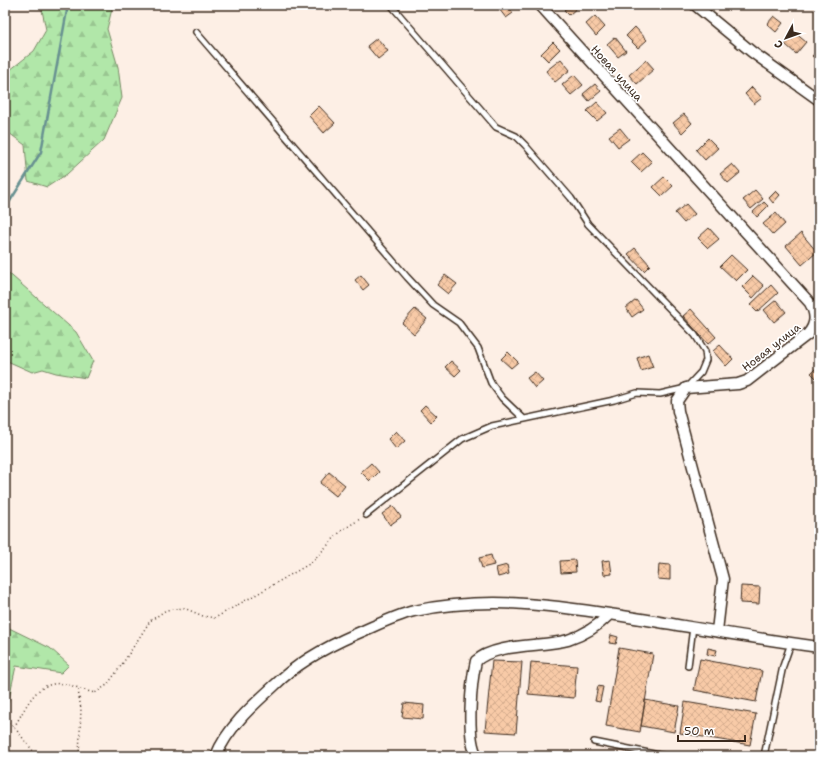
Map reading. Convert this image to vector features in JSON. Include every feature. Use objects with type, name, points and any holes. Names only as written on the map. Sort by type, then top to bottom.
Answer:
[{"type":"street","name":"Новая улица","points":[[540,5],[810,303],[815,312],[814,327],[808,334],[746,381],[738,384],[686,388]]},
{"type":"street","points":[[694,5],[752,52],[819,100]]},
{"type":"street","points":[[686,388],[677,401],[678,412],[723,579],[717,631]]},
{"type":"street","points":[[216,756],[219,748],[248,710],[286,674],[324,648],[385,621],[414,612],[482,602],[521,603],[610,614],[819,647]]},
{"type":"street","points":[[477,756],[473,750],[470,737],[473,674],[476,661],[489,652],[569,640],[598,626],[610,614]]},
{"type":"lane","points":[[366,515],[462,439],[492,426],[523,418],[608,402],[637,393],[660,394],[686,388],[701,372],[706,360],[705,351],[695,334],[588,224],[570,198],[525,145],[516,136],[496,127],[391,5]]},
{"type":"lane","points":[[196,32],[407,277],[433,305],[459,323],[478,348],[491,383],[502,398],[523,418]]},
{"type":"lane","points":[[688,666],[693,627]]},
{"type":"lane","points":[[764,756],[783,666],[791,643]]},
{"type":"lane","points":[[594,742],[664,756]]},
{"type":"path","points":[[14,727],[39,689],[50,684],[67,684],[78,690],[95,694],[107,685],[150,621],[166,610],[184,608],[203,616],[215,618],[311,563],[341,531],[366,515]]},
{"type":"path","points":[[78,690],[81,709],[79,756]]},
{"type":"path","points":[[5,721],[14,727],[37,756]]},
{"type":"green space","points":[[41,5],[113,5],[107,29],[118,67],[122,98],[104,140],[67,174],[47,187],[28,181],[25,145],[5,130],[5,74],[34,51],[46,30]]},
{"type":"green space","points":[[5,270],[76,332],[93,361],[86,378],[56,373],[43,369],[32,372],[5,360]]},
{"type":"green space","points":[[5,626],[50,648],[69,665],[61,673],[16,666],[8,703],[5,702]]},
{"type":"building","points":[[496,5],[507,5],[513,13],[506,18]]},
{"type":"building","points":[[570,5],[579,6],[569,15],[564,10]]},
{"type":"building","points":[[595,16],[605,27],[596,36],[586,24]]},
{"type":"building","points":[[774,16],[783,23],[776,32],[767,24]]},
{"type":"building","points":[[635,27],[647,40],[638,48],[626,36]]},
{"type":"building","points":[[795,33],[806,42],[796,54],[785,44]]},
{"type":"building","points":[[615,37],[626,51],[618,57],[607,44]]},
{"type":"building","points":[[377,38],[388,51],[378,59],[367,46]]},
{"type":"building","points":[[553,42],[560,49],[548,61],[541,54]]},
{"type":"building","points":[[819,49],[819,61],[818,61],[812,56]]},
{"type":"building","points":[[561,59],[570,70],[555,82],[546,71]]},
{"type":"building","points":[[646,60],[654,69],[637,84],[629,75]]},
{"type":"building","points":[[574,75],[583,85],[571,95],[562,85]]},
{"type":"building","points":[[595,84],[601,91],[589,101],[583,94]]},
{"type":"building","points":[[752,87],[762,98],[754,104],[745,94]]},
{"type":"building","points":[[597,102],[607,113],[597,121],[587,111]]},
{"type":"building","points":[[319,106],[335,123],[324,133],[309,116]]},
{"type":"building","points":[[684,114],[692,123],[682,133],[673,123]]},
{"type":"building","points":[[620,128],[629,139],[618,147],[609,136]]},
{"type":"building","points":[[708,138],[718,148],[705,160],[696,150]]},
{"type":"building","points":[[642,152],[652,162],[641,172],[631,162]]},
{"type":"building","points":[[732,164],[740,173],[728,183],[720,174]]},
{"type":"building","points":[[664,177],[673,186],[662,196],[653,187]]},
{"type":"building","points":[[755,190],[763,199],[751,209],[743,200]]},
{"type":"building","points":[[776,191],[780,195],[773,203],[769,198]]},
{"type":"building","points":[[764,202],[768,206],[757,217],[753,212]]},
{"type":"building","points":[[686,204],[695,214],[684,223],[675,213]]},
{"type":"building","points":[[776,213],[785,224],[773,235],[763,224]]},
{"type":"building","points":[[709,228],[719,239],[708,248],[698,238]]},
{"type":"building","points":[[801,233],[817,252],[802,265],[786,246]]},
{"type":"building","points":[[635,248],[650,265],[644,271],[628,254]]},
{"type":"building","points":[[731,255],[747,270],[736,281],[720,266]]},
{"type":"building","points":[[361,275],[369,285],[363,290],[355,280]]},
{"type":"building","points":[[445,275],[457,284],[448,294],[437,285]]},
{"type":"building","points":[[753,276],[764,286],[753,298],[742,287]]},
{"type":"building","points":[[771,285],[778,293],[757,312],[750,305]]},
{"type":"building","points":[[636,300],[643,309],[632,317],[626,308]]},
{"type":"building","points":[[776,300],[786,312],[774,322],[764,310]]},
{"type":"building","points":[[415,309],[427,319],[414,334],[402,323]]},
{"type":"building","points":[[691,309],[716,337],[708,344],[683,316]]},
{"type":"building","points":[[720,345],[733,359],[726,366],[713,351]]},
{"type":"building","points":[[508,352],[518,362],[511,368],[501,359]]},
{"type":"building","points":[[648,354],[653,367],[641,371],[637,358]]},
{"type":"building","points":[[451,361],[461,370],[455,376],[445,367]]},
{"type":"building","points":[[819,365],[819,381],[811,373]]},
{"type":"building","points":[[535,372],[543,381],[535,388],[527,378]]},
{"type":"building","points":[[425,405],[437,416],[431,422],[420,410]]},
{"type":"building","points":[[396,431],[405,441],[396,449],[388,439]]},
{"type":"building","points":[[371,463],[379,472],[370,481],[361,472]]},
{"type":"building","points":[[329,472],[345,485],[336,496],[320,483]]},
{"type":"building","points":[[393,506],[401,517],[390,525],[382,514]]},
{"type":"building","points":[[491,555],[494,565],[482,568],[479,558]]},
{"type":"building","points":[[575,560],[576,572],[561,573],[560,561]]},
{"type":"building","points":[[610,560],[612,574],[604,575],[602,561]]},
{"type":"building","points":[[659,564],[670,565],[670,580],[658,579]]},
{"type":"building","points":[[507,565],[509,574],[498,577],[496,568]]},
{"type":"building","points":[[741,586],[760,587],[759,604],[740,603]]},
{"type":"building","points":[[611,635],[618,637],[616,644],[609,643]]},
{"type":"building","points":[[619,648],[653,654],[640,732],[606,726]]},
{"type":"building","points":[[708,648],[717,650],[715,656],[707,654]]},
{"type":"building","points":[[700,659],[762,671],[756,702],[694,690]]},
{"type":"building","points":[[492,661],[522,662],[516,733],[485,731]]},
{"type":"building","points":[[531,662],[577,666],[574,698],[528,694]]},
{"type":"building","points":[[598,686],[603,687],[600,702],[595,701]]},
{"type":"building","points":[[645,700],[679,706],[674,732],[641,726]]},
{"type":"building","points":[[685,702],[756,714],[750,745],[680,733]]},
{"type":"building","points":[[404,703],[424,705],[423,719],[402,717]]},
{"type":"waterway","points":[[5,209],[41,152],[68,5]]}]
